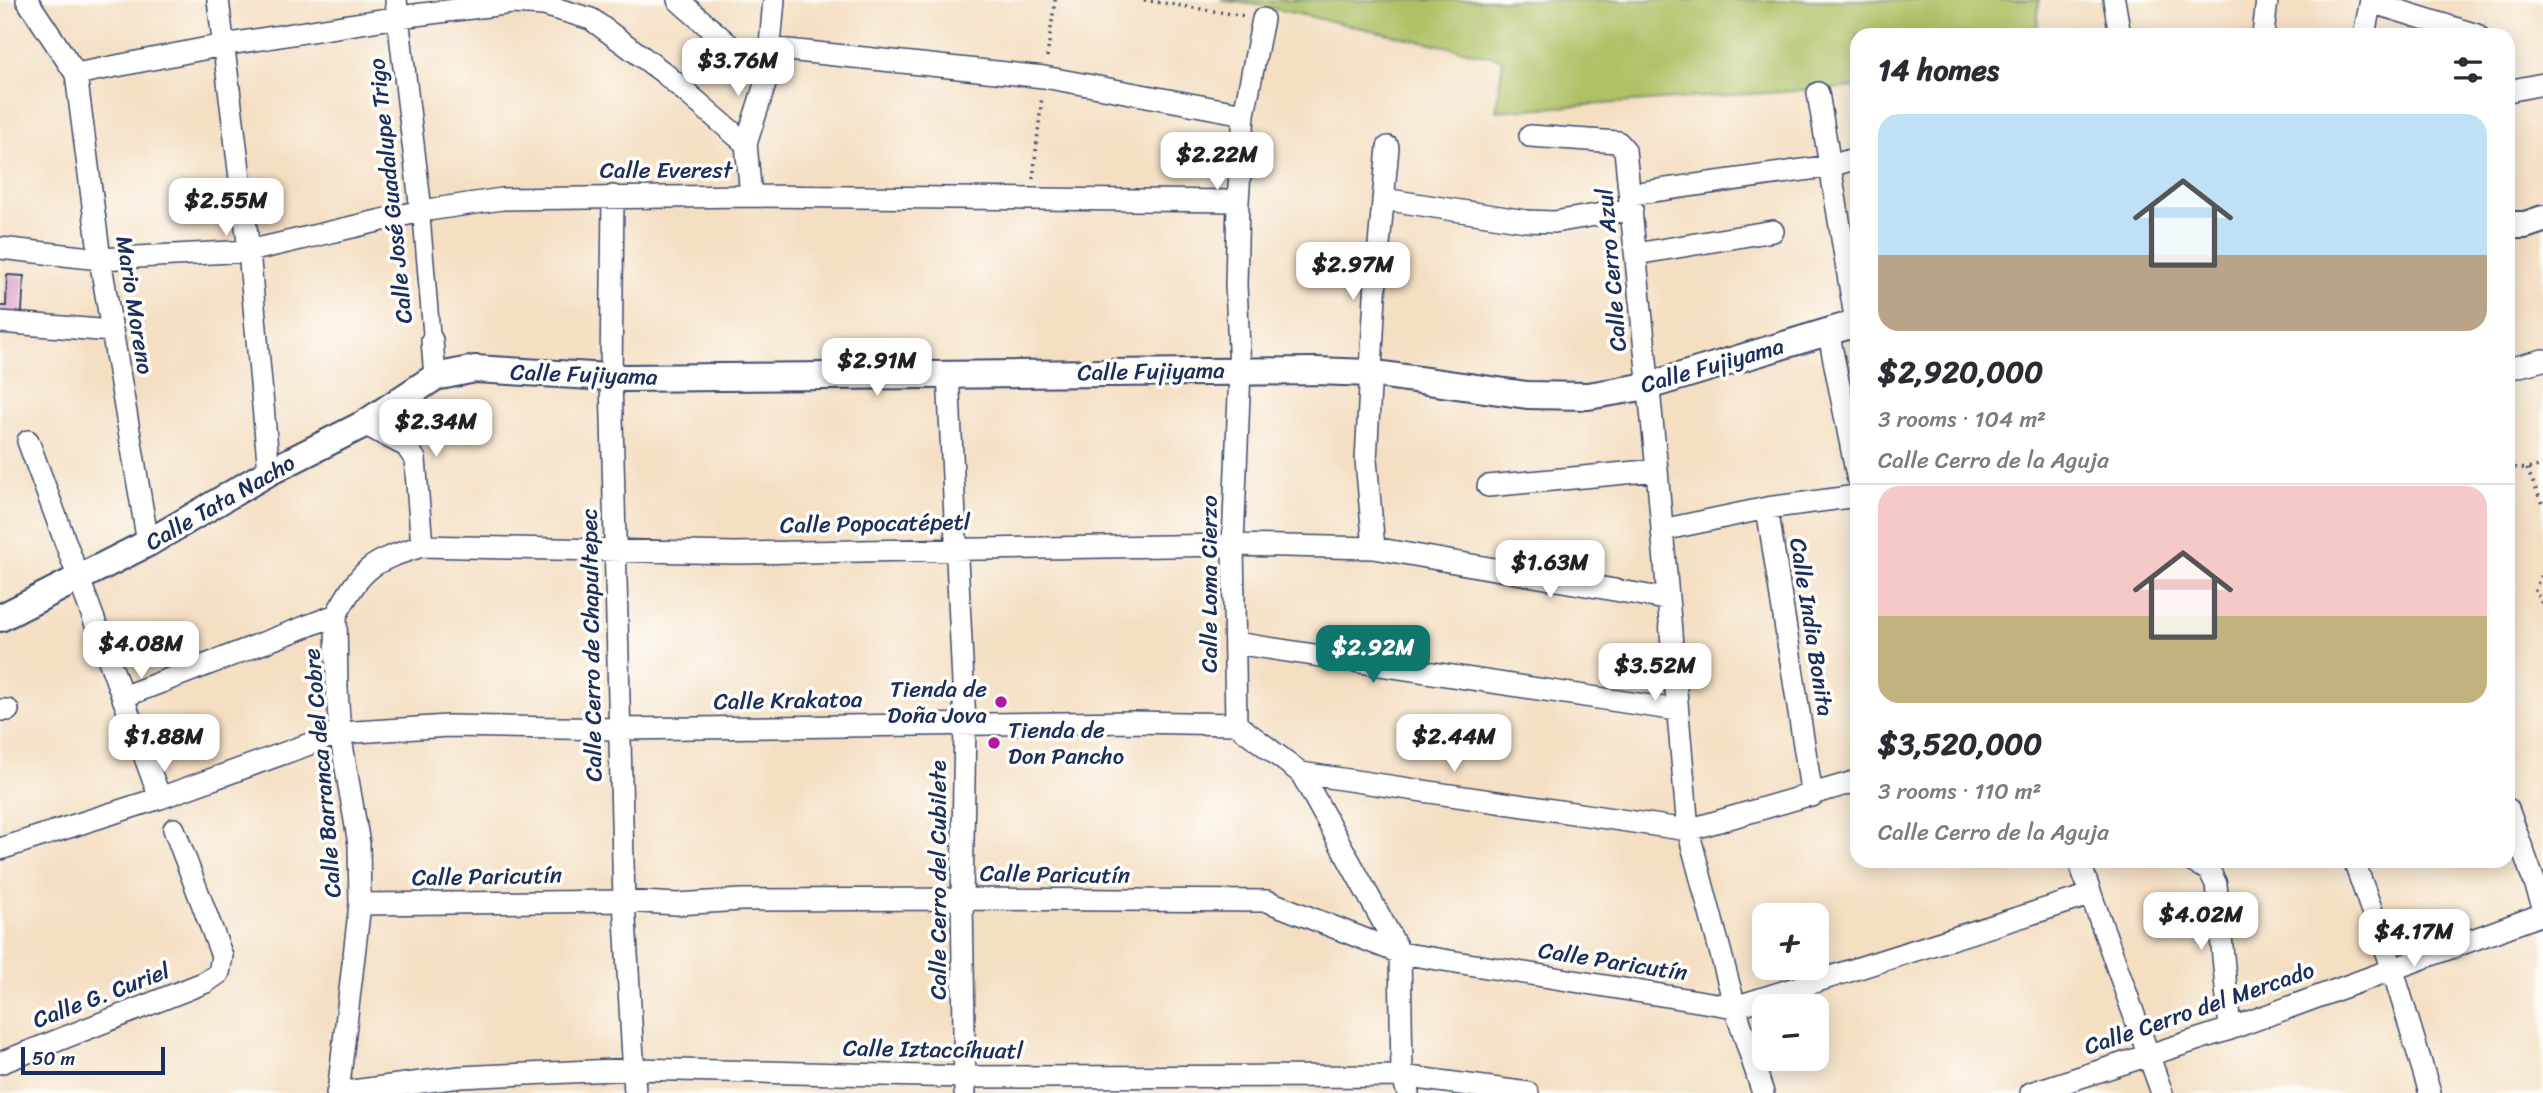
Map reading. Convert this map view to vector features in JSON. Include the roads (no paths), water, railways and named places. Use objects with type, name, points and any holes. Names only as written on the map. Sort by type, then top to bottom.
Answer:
[{"type":"street","points":[[27,0],[76,74],[398,8],[512,3],[544,5],[591,19],[664,73],[746,144]]},
{"type":"street","points":[[218,0],[249,251],[269,472]]},
{"type":"street","points":[[678,0],[767,78]]},
{"type":"street","points":[[751,196],[746,144],[767,78],[774,0]]},
{"type":"street","points":[[2114,0],[2119,28]]},
{"type":"street","points":[[2264,28],[2267,0]]},
{"type":"street","points":[[2365,28],[2371,1],[2455,28]]},
{"type":"street","name":"Calle José Guadalupe Trigo","points":[[398,8],[421,211],[435,377]]},
{"type":"street","name":"Calle Loma Cierzo","points":[[1236,724],[1233,545],[1240,370],[1236,285],[1238,201],[1244,114],[1263,19]]},
{"type":"street","points":[[769,47],[1044,77],[1244,114]]},
{"type":"street","name":"Mario Moreno","points":[[76,74],[100,259],[148,543]]},
{"type":"street","points":[[2515,90],[2543,84]]},
{"type":"street","points":[[1818,93],[1831,166],[1849,228]]},
{"type":"street","name":"Calle Cerro Azul","points":[[1530,136],[1618,142],[1623,145],[1657,470],[1688,830],[1735,1007],[1763,1093]]},
{"type":"street","points":[[1374,548],[1366,460],[1370,373],[1388,147]]},
{"type":"street","points":[[1383,199],[1527,221],[1554,222],[1631,202],[1831,166],[1850,160]]},
{"type":"street","name":"Calle Cerro de Chapultepec","points":[[613,196],[611,378],[615,552],[624,901],[635,1093]]},
{"type":"street","name":"Calle Everest","points":[[0,248],[100,259],[249,251],[421,211],[502,199],[751,196],[1238,201]]},
{"type":"street","points":[[2515,225],[2543,219]]},
{"type":"street","points":[[1636,254],[1773,231]]},
{"type":"street","points":[[0,322],[112,331]]},
{"type":"street","name":"Calle Fujiyama","points":[[435,377],[475,369],[611,378],[1240,370],[1370,373],[1527,395],[1588,396],[1648,386],[1850,324]]},
{"type":"street","points":[[1828,330],[1850,441]]},
{"type":"street","points":[[2515,367],[2543,360]]},
{"type":"street","name":"Calle Cerro del Cubilete","points":[[948,373],[965,724],[962,899],[965,1085]]},
{"type":"street","name":"Calle Tata Nacho","points":[[0,618],[148,543],[269,472],[364,424],[435,377]]},
{"type":"street","points":[[364,424],[406,446],[415,459],[422,546]]},
{"type":"street","points":[[28,441],[125,696],[160,798]]},
{"type":"street","points":[[1488,486],[1657,470]]},
{"type":"street","points":[[1662,530],[1767,508],[1850,497]]},
{"type":"street","name":"Calle India Bonita","points":[[1767,508],[1812,796]]},
{"type":"street","name":"Calle Popocatépetl","points":[[337,615],[356,578],[387,557],[422,546],[615,552],[906,551],[957,547],[1233,545],[1374,548],[1666,598]]},
{"type":"street","points":[[125,696],[337,615]]},
{"type":"street","name":"Calle Barranca del Cobre","points":[[337,615],[340,733],[359,844],[360,904],[337,1093]]},
{"type":"street","points":[[1235,643],[1677,709]]},
{"type":"street","name":"Calle Krakatoa","points":[[0,849],[160,798],[340,733],[448,726],[620,729],[965,724],[1236,724]]},
{"type":"street","points":[[1236,724],[1301,773],[1400,953],[1405,1084]]},
{"type":"street","points":[[1301,773],[1688,830],[1850,783]]},
{"type":"street","points":[[2515,828],[2543,906]]},
{"type":"street","name":"Calle G. Curiel","points":[[0,1063],[206,982],[219,973],[222,956],[174,829]]},
{"type":"street","points":[[2081,868],[2151,1056],[2162,1093]]},
{"type":"street","points":[[2204,868],[2216,884],[2230,1029]]},
{"type":"street","points":[[2357,868],[2392,967],[2430,1093]]},
{"type":"street","points":[[1735,1007],[2090,895]]},
{"type":"street","name":"Calle Paricutín","points":[[360,904],[624,901],[677,904],[741,900],[962,899],[1267,901],[1400,953],[1735,1007]]},
{"type":"street","name":"Calle Cerro del Mercado","points":[[2031,1093],[2230,1029],[2392,967],[2543,915]]},
{"type":"street","name":"Calle Iztaccíhuatl","points":[[337,1093],[460,1077],[635,1069],[965,1085],[1405,1084],[1528,1093]]},
{"type":"place","name":"Tienda de Doña Jova","points":[[1001,702]]},
{"type":"place","name":"Tienda de Don Pancho","points":[[994,743]]}]
